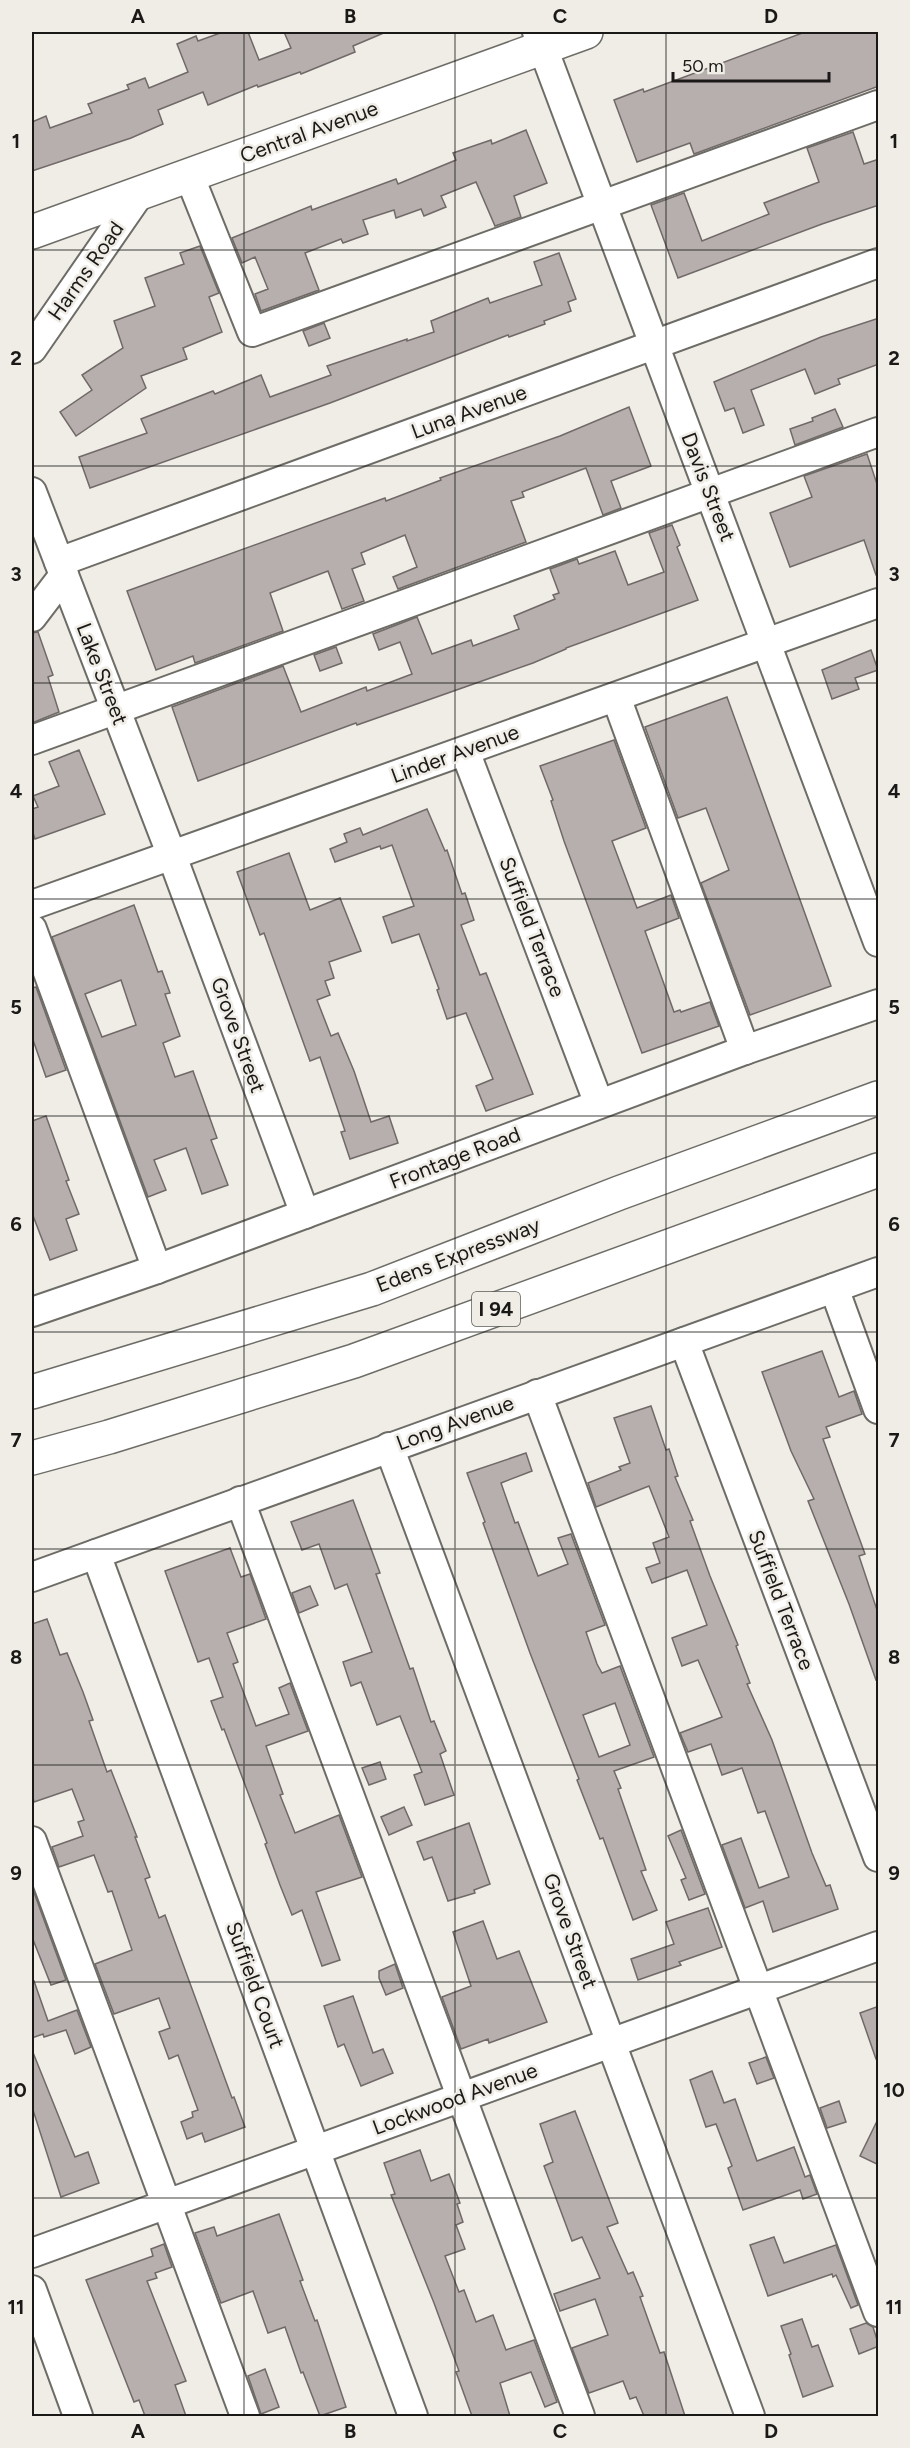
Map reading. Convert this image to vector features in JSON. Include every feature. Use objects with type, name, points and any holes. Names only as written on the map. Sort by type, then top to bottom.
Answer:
[{"type":"main road","name":"Central Avenue","points":[[32,232],[189,175],[540,39],[586,32]]},
{"type":"main road","name":"Edens Expressway","points":[[39,1388],[372,1289],[619,1192],[879,1098]]},
{"type":"main road","name":"I 94","points":[[32,1458],[109,1437],[354,1361],[879,1170]]},
{"type":"main road","points":[[32,1470],[109,1437]]},
{"type":"street","name":"Davis Street","points":[[540,39],[879,942]]},
{"type":"street","points":[[189,175],[252,332],[879,105]]},
{"type":"street","name":"Harms Road","points":[[32,349],[140,193]]},
{"type":"street","name":"Luna Avenue","points":[[61,568],[879,263]]},
{"type":"street","points":[[32,740],[879,432]]},
{"type":"street","name":"Lake Street","points":[[32,492],[172,856]]},
{"type":"street","points":[[32,617],[61,568]]},
{"type":"street","name":"Linder Avenue","points":[[32,905],[879,603]]},
{"type":"street","points":[[616,697],[746,1050]]},
{"type":"street","name":"Suffield Terrace","points":[[465,751],[599,1104]]},
{"type":"street","name":"Grove Street","points":[[172,856],[305,1214]]},
{"type":"street","points":[[32,929],[156,1269]]},
{"type":"street","name":"Frontage Road","points":[[32,1312],[156,1269],[746,1050],[879,1004]]},
{"type":"street","name":"Long Avenue","points":[[32,1577],[879,1272]]},
{"type":"street","points":[[834,1288],[879,1409]]},
{"type":"street","name":"Suffield Terrace","points":[[684,1342],[879,1857]]},
{"type":"street","points":[[537,1394],[879,2312]]},
{"type":"street","name":"Grove Street","points":[[389,1447],[750,2416]]},
{"type":"street","points":[[240,1501],[580,2416]]},
{"type":"street","name":"Suffield Court","points":[[96,1554],[413,2416]]},
{"type":"street","points":[[32,1841],[245,2416]]},
{"type":"street","name":"Lockwood Avenue","points":[[32,2253],[879,1946]]},
{"type":"street","points":[[32,2290],[78,2416]]},
{"type":"building","points":[[223,32],[248,32],[259,60],[291,48],[284,32],[386,32],[353,46],[355,52],[301,74],[300,72],[258,87],[257,85],[208,105],[203,92],[158,110],[163,124],[131,138],[32,171],[32,122],[46,116],[50,128],[92,113],[88,104],[129,89],[127,85],[145,78],[149,88],[188,72],[177,44],[196,36],[198,41]]},
{"type":"building","points":[[805,32],[879,32],[879,86],[694,154],[690,143],[637,162],[614,100],[643,89],[644,92]]},
{"type":"building","points":[[526,130],[547,183],[514,196],[521,217],[495,226],[476,182],[441,196],[446,207],[424,216],[421,209],[396,218],[394,210],[363,220],[368,234],[343,243],[341,239],[305,253],[319,290],[261,311],[255,294],[268,289],[255,257],[242,263],[232,238],[311,206],[312,210],[396,179],[398,184],[456,160],[453,153],[491,140],[492,144]]},
{"type":"building","points":[[853,132],[864,164],[879,159],[879,205],[678,278],[651,205],[684,193],[702,241],[769,214],[764,203],[819,182],[807,148]]},
{"type":"building","points":[[200,246],[219,293],[209,297],[222,332],[183,348],[187,359],[141,376],[146,388],[76,436],[60,412],[92,390],[82,375],[123,348],[114,321],[155,306],[145,278],[184,264],[180,253]]},
{"type":"building","points":[[559,253],[576,299],[568,302],[571,311],[544,321],[545,324],[509,337],[508,335],[330,403],[90,488],[79,457],[147,433],[141,419],[213,391],[215,394],[261,375],[270,397],[331,375],[327,366],[434,332],[431,321],[488,298],[490,303],[542,285],[534,262]]},
{"type":"building","points":[[879,318],[879,364],[838,379],[840,384],[815,394],[805,369],[751,390],[764,425],[743,433],[734,408],[725,411],[714,382],[821,337]]},
{"type":"building","points":[[324,323],[330,338],[309,346],[303,331]]},
{"type":"building","points":[[629,407],[651,466],[611,481],[621,508],[603,515],[586,468],[522,492],[524,497],[511,501],[526,542],[398,589],[393,577],[417,567],[405,535],[361,553],[365,564],[352,569],[364,601],[342,609],[328,571],[270,593],[283,631],[195,663],[193,656],[156,670],[127,591],[385,498],[386,501],[441,480],[440,478],[560,436]]},
{"type":"building","points":[[835,409],[843,427],[795,445],[790,429],[813,421],[812,418]]},
{"type":"building","points":[[867,454],[879,490],[879,575],[876,575],[864,540],[790,567],[770,513],[812,497],[804,476]]},
{"type":"building","points":[[672,525],[680,545],[677,547],[698,600],[566,648],[533,663],[357,725],[356,723],[198,781],[172,707],[283,666],[301,712],[366,687],[367,691],[412,674],[400,642],[379,650],[373,634],[417,617],[432,654],[471,640],[473,646],[519,629],[514,616],[555,599],[553,595],[559,593],[550,569],[577,559],[579,564],[615,551],[628,585],[664,572],[649,533]]},
{"type":"building","points":[[38,632],[53,675],[48,677],[59,712],[32,723],[32,633]]},
{"type":"building","points":[[336,647],[342,663],[320,671],[314,655]]},
{"type":"building","points":[[871,650],[878,670],[855,678],[859,689],[832,699],[822,670]]},
{"type":"building","points":[[727,697],[831,986],[750,1015],[701,883],[729,870],[706,808],[678,818],[645,727]]},
{"type":"building","points":[[614,740],[646,828],[612,841],[637,908],[671,895],[679,918],[645,931],[674,1012],[680,1010],[681,1012],[710,1002],[719,1026],[642,1053],[564,841],[551,801],[553,800],[540,766]]},
{"type":"building","points":[[79,750],[105,814],[35,839],[32,830],[32,809],[38,807],[33,796],[59,786],[49,762]]},
{"type":"building","points":[[427,809],[445,851],[447,850],[462,894],[465,893],[474,920],[461,925],[480,975],[486,973],[533,1094],[486,1111],[476,1086],[493,1079],[466,1013],[447,1019],[419,934],[392,943],[383,917],[414,906],[392,845],[381,849],[380,846],[335,862],[330,849],[347,842],[344,834],[360,828],[363,835]]},
{"type":"building","points":[[289,853],[310,910],[340,898],[361,951],[329,962],[334,978],[325,981],[330,995],[317,1000],[331,1036],[338,1033],[371,1122],[389,1116],[398,1143],[350,1159],[341,1132],[345,1131],[320,1057],[310,1061],[264,933],[260,935],[237,872]]},
{"type":"building","points":[[134,905],[158,972],[162,971],[170,993],[165,994],[180,1036],[163,1043],[175,1077],[193,1071],[217,1138],[211,1140],[228,1185],[202,1194],[186,1148],[154,1160],[166,1190],[148,1197],[52,937]],"holes":[[[121,980],[136,1025],[102,1037],[85,994]]]},
{"type":"building","points":[[36,987],[66,1070],[46,1077],[32,1037],[32,988]]},
{"type":"building","points":[[46,1116],[79,1214],[66,1219],[77,1250],[50,1260],[32,1213],[32,1121]]},
{"type":"building","points":[[822,1351],[839,1397],[854,1391],[862,1414],[826,1427],[830,1437],[823,1439],[865,1554],[859,1556],[879,1616],[879,1679],[876,1680],[808,1501],[814,1499],[791,1451],[762,1372]]},
{"type":"building","points":[[651,1406],[666,1450],[669,1449],[678,1476],[675,1477],[693,1520],[690,1521],[710,1576],[738,1645],[736,1646],[750,1683],[747,1684],[772,1740],[812,1853],[826,1886],[830,1885],[838,1909],[773,1932],[763,1901],[745,1908],[722,1845],[741,1838],[759,1888],[789,1877],[765,1811],[758,1813],[742,1768],[722,1775],[711,1744],[688,1752],[680,1733],[722,1717],[698,1660],[682,1666],[672,1638],[707,1625],[687,1570],[652,1583],[646,1568],[660,1563],[653,1543],[669,1537],[649,1486],[596,1507],[588,1483],[621,1470],[619,1467],[630,1463],[614,1418]]},
{"type":"building","points":[[526,1453],[532,1471],[501,1483],[538,1576],[568,1564],[558,1538],[571,1534],[605,1625],[586,1632],[597,1664],[602,1673],[620,1666],[654,1757],[614,1771],[646,1870],[641,1871],[657,1910],[633,1920],[603,1838],[600,1839],[577,1780],[579,1779],[530,1653],[467,1473]],"holes":[[[615,1703],[630,1745],[599,1757],[583,1715]]]},
{"type":"building","points":[[353,1500],[380,1573],[376,1574],[410,1669],[413,1668],[431,1722],[434,1721],[446,1751],[440,1754],[454,1795],[425,1805],[414,1775],[422,1772],[400,1716],[377,1725],[361,1682],[351,1686],[343,1662],[372,1652],[347,1584],[335,1589],[319,1544],[302,1550],[291,1522]]},
{"type":"building","points":[[230,1548],[241,1577],[250,1574],[266,1619],[227,1633],[238,1662],[233,1664],[256,1726],[289,1714],[279,1688],[290,1683],[308,1731],[266,1746],[283,1794],[280,1795],[295,1833],[339,1815],[362,1877],[316,1892],[340,1960],[322,1966],[302,1910],[292,1915],[280,1885],[265,1844],[267,1843],[224,1729],[222,1730],[211,1701],[223,1697],[209,1658],[198,1662],[165,1571]]},
{"type":"building","points":[[310,1586],[318,1605],[299,1613],[292,1593]]},
{"type":"building","points":[[47,1619],[60,1655],[67,1653],[83,1692],[93,1720],[89,1721],[107,1772],[111,1770],[137,1837],[135,1837],[150,1877],[145,1879],[159,1918],[165,1915],[232,2098],[234,2097],[245,2127],[205,2142],[202,2133],[187,2139],[181,2122],[193,2117],[192,2112],[198,2110],[178,2055],[169,2059],[159,2032],[170,2028],[159,1998],[114,2014],[95,1964],[132,1950],[112,1891],[108,1892],[94,1855],[59,1867],[52,1847],[83,1836],[78,1822],[84,1820],[72,1789],[34,1802],[32,1793],[32,1624]]},
{"type":"building","points":[[380,1762],[386,1779],[369,1785],[362,1768]]},
{"type":"building","points":[[404,1807],[412,1825],[389,1835],[381,1817]]},
{"type":"building","points":[[469,1823],[490,1884],[474,1890],[475,1893],[448,1901],[432,1857],[424,1860],[417,1842]]},
{"type":"building","points":[[681,1830],[705,1894],[689,1900],[681,1880],[686,1878],[668,1836]]},
{"type":"building","points":[[32,1887],[66,1980],[51,1985],[32,1937]]},
{"type":"building","points":[[708,1908],[722,1947],[638,1980],[631,1959],[674,1944],[666,1922]]},
{"type":"building","points":[[483,1921],[497,1959],[519,1951],[547,2022],[489,2043],[488,2039],[461,2049],[442,1997],[471,1986],[453,1932]]},
{"type":"building","points":[[395,1964],[403,1988],[386,1995],[379,1978],[379,1971]]},
{"type":"building","points":[[34,1981],[48,2021],[77,2010],[91,2047],[75,2054],[66,2030],[32,2038],[32,1982]]},
{"type":"building","points":[[353,1996],[373,2053],[383,2049],[393,2073],[361,2086],[344,2044],[338,2047],[324,2006]]},
{"type":"building","points":[[879,2006],[879,2059],[876,2059],[860,2013]]},
{"type":"building","points":[[32,2050],[75,2157],[88,2152],[99,2183],[61,2197],[32,2107]]},
{"type":"building","points":[[766,2057],[774,2078],[757,2084],[749,2063]]},
{"type":"building","points":[[712,2071],[724,2103],[735,2099],[757,2161],[794,2147],[805,2177],[810,2175],[817,2194],[803,2199],[800,2190],[743,2210],[728,2168],[732,2166],[716,2124],[706,2127],[690,2080]]},
{"type":"building","points":[[839,2101],[846,2122],[827,2128],[820,2108]]},
{"type":"building","points":[[575,2111],[618,2223],[607,2227],[628,2274],[633,2272],[643,2296],[640,2297],[660,2353],[664,2352],[685,2416],[644,2416],[636,2397],[630,2399],[623,2381],[589,2393],[572,2348],[608,2335],[595,2299],[560,2311],[554,2294],[600,2278],[582,2237],[572,2241],[544,2166],[553,2162],[540,2124]]},
{"type":"building","points":[[879,2117],[879,2165],[860,2156]]},
{"type":"building","points":[[420,2150],[431,2181],[449,2174],[460,2203],[457,2204],[463,2222],[456,2225],[465,2249],[445,2256],[459,2292],[464,2290],[476,2322],[493,2315],[506,2350],[534,2340],[557,2402],[545,2407],[531,2372],[500,2383],[510,2416],[472,2416],[456,2372],[459,2371],[391,2195],[395,2194],[384,2163]]},
{"type":"building","points":[[279,2214],[303,2280],[300,2281],[315,2321],[317,2320],[346,2407],[320,2416],[303,2372],[301,2373],[285,2327],[268,2333],[253,2291],[221,2303],[195,2233],[214,2227],[217,2236]]},
{"type":"building","points":[[774,2237],[784,2263],[836,2245],[858,2305],[851,2308],[836,2275],[833,2277],[832,2274],[768,2296],[750,2245]]},
{"type":"building","points":[[164,2244],[172,2267],[155,2273],[157,2278],[147,2281],[186,2381],[175,2385],[186,2416],[145,2416],[139,2400],[134,2402],[86,2280],[153,2256],[151,2249]]},
{"type":"building","points":[[802,2319],[812,2347],[818,2345],[833,2386],[803,2397],[781,2326]]},
{"type":"building","points":[[866,2323],[873,2327],[879,2346],[859,2354],[850,2329]]},
{"type":"building","points":[[265,2369],[279,2407],[261,2414],[248,2376]]}]
